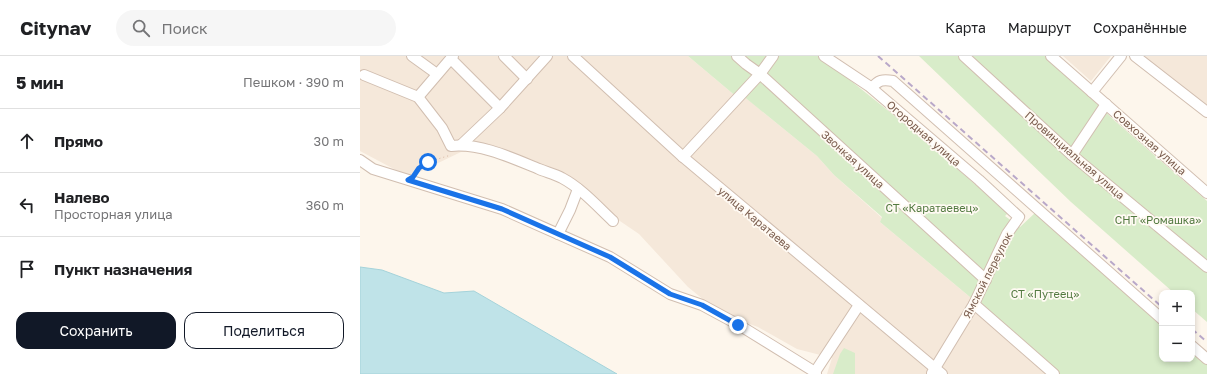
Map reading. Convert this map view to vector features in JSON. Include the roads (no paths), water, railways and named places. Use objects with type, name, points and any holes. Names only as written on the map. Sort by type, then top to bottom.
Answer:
[{"type":"street","points":[[412,56],[437,74]]},
{"type":"street","points":[[504,56],[527,79]]},
{"type":"street","points":[[461,145],[500,108],[547,56]]},
{"type":"street","name":"улица Каратаева","points":[[573,56],[683,157],[859,305],[935,372]]},
{"type":"street","name":"Звонкая улица","points":[[737,56],[760,74],[986,280]]},
{"type":"street","points":[[683,157],[760,74],[773,56]]},
{"type":"street","name":"Огородная улица","points":[[824,56],[872,88],[979,180],[1019,217]]},
{"type":"street","name":"Провинциальная улица","points":[[964,56],[1072,155],[1207,267]]},
{"type":"street","name":"Совхозная улица","points":[[1051,56],[1207,193]]},
{"type":"street","points":[[1092,92],[1121,56]]},
{"type":"street","points":[[1135,56],[1207,112]]},
{"type":"street","points":[[418,97],[452,58],[500,108]]},
{"type":"street","points":[[364,75],[418,97],[442,128],[451,146],[461,145],[484,149],[562,178],[578,189],[613,221]]},
{"type":"street","points":[[872,88],[876,83],[886,80],[893,81],[1159,316]]},
{"type":"street","points":[[1072,155],[1106,104]]},
{"type":"street","points":[[360,160],[374,169],[502,209],[610,257],[670,294],[702,305],[738,325],[816,373],[859,305]]},
{"type":"street","points":[[558,234],[570,210],[578,189]]},
{"type":"street","name":"Ямской переулок","points":[[935,372],[974,304],[1006,234],[1019,217]]},
{"type":"street","points":[[974,304],[1054,374]]},
{"type":"street","points":[[1195,349],[1207,359]]},
{"type":"water","points":[[360,267],[382,270],[444,293],[474,291],[617,374],[360,374]]},
{"type":"railway","points":[[878,56],[1159,304]]},
{"type":"railway","points":[[1195,332],[1207,342]]},
{"type":"park label","name":"СТ «Каратаевец»","points":[[932,207]]},
{"type":"park label","name":"СНТ «Ромашка»","points":[[1158,219]]},
{"type":"park label","name":"СТ «Путеец»","points":[[1045,293]]}]
